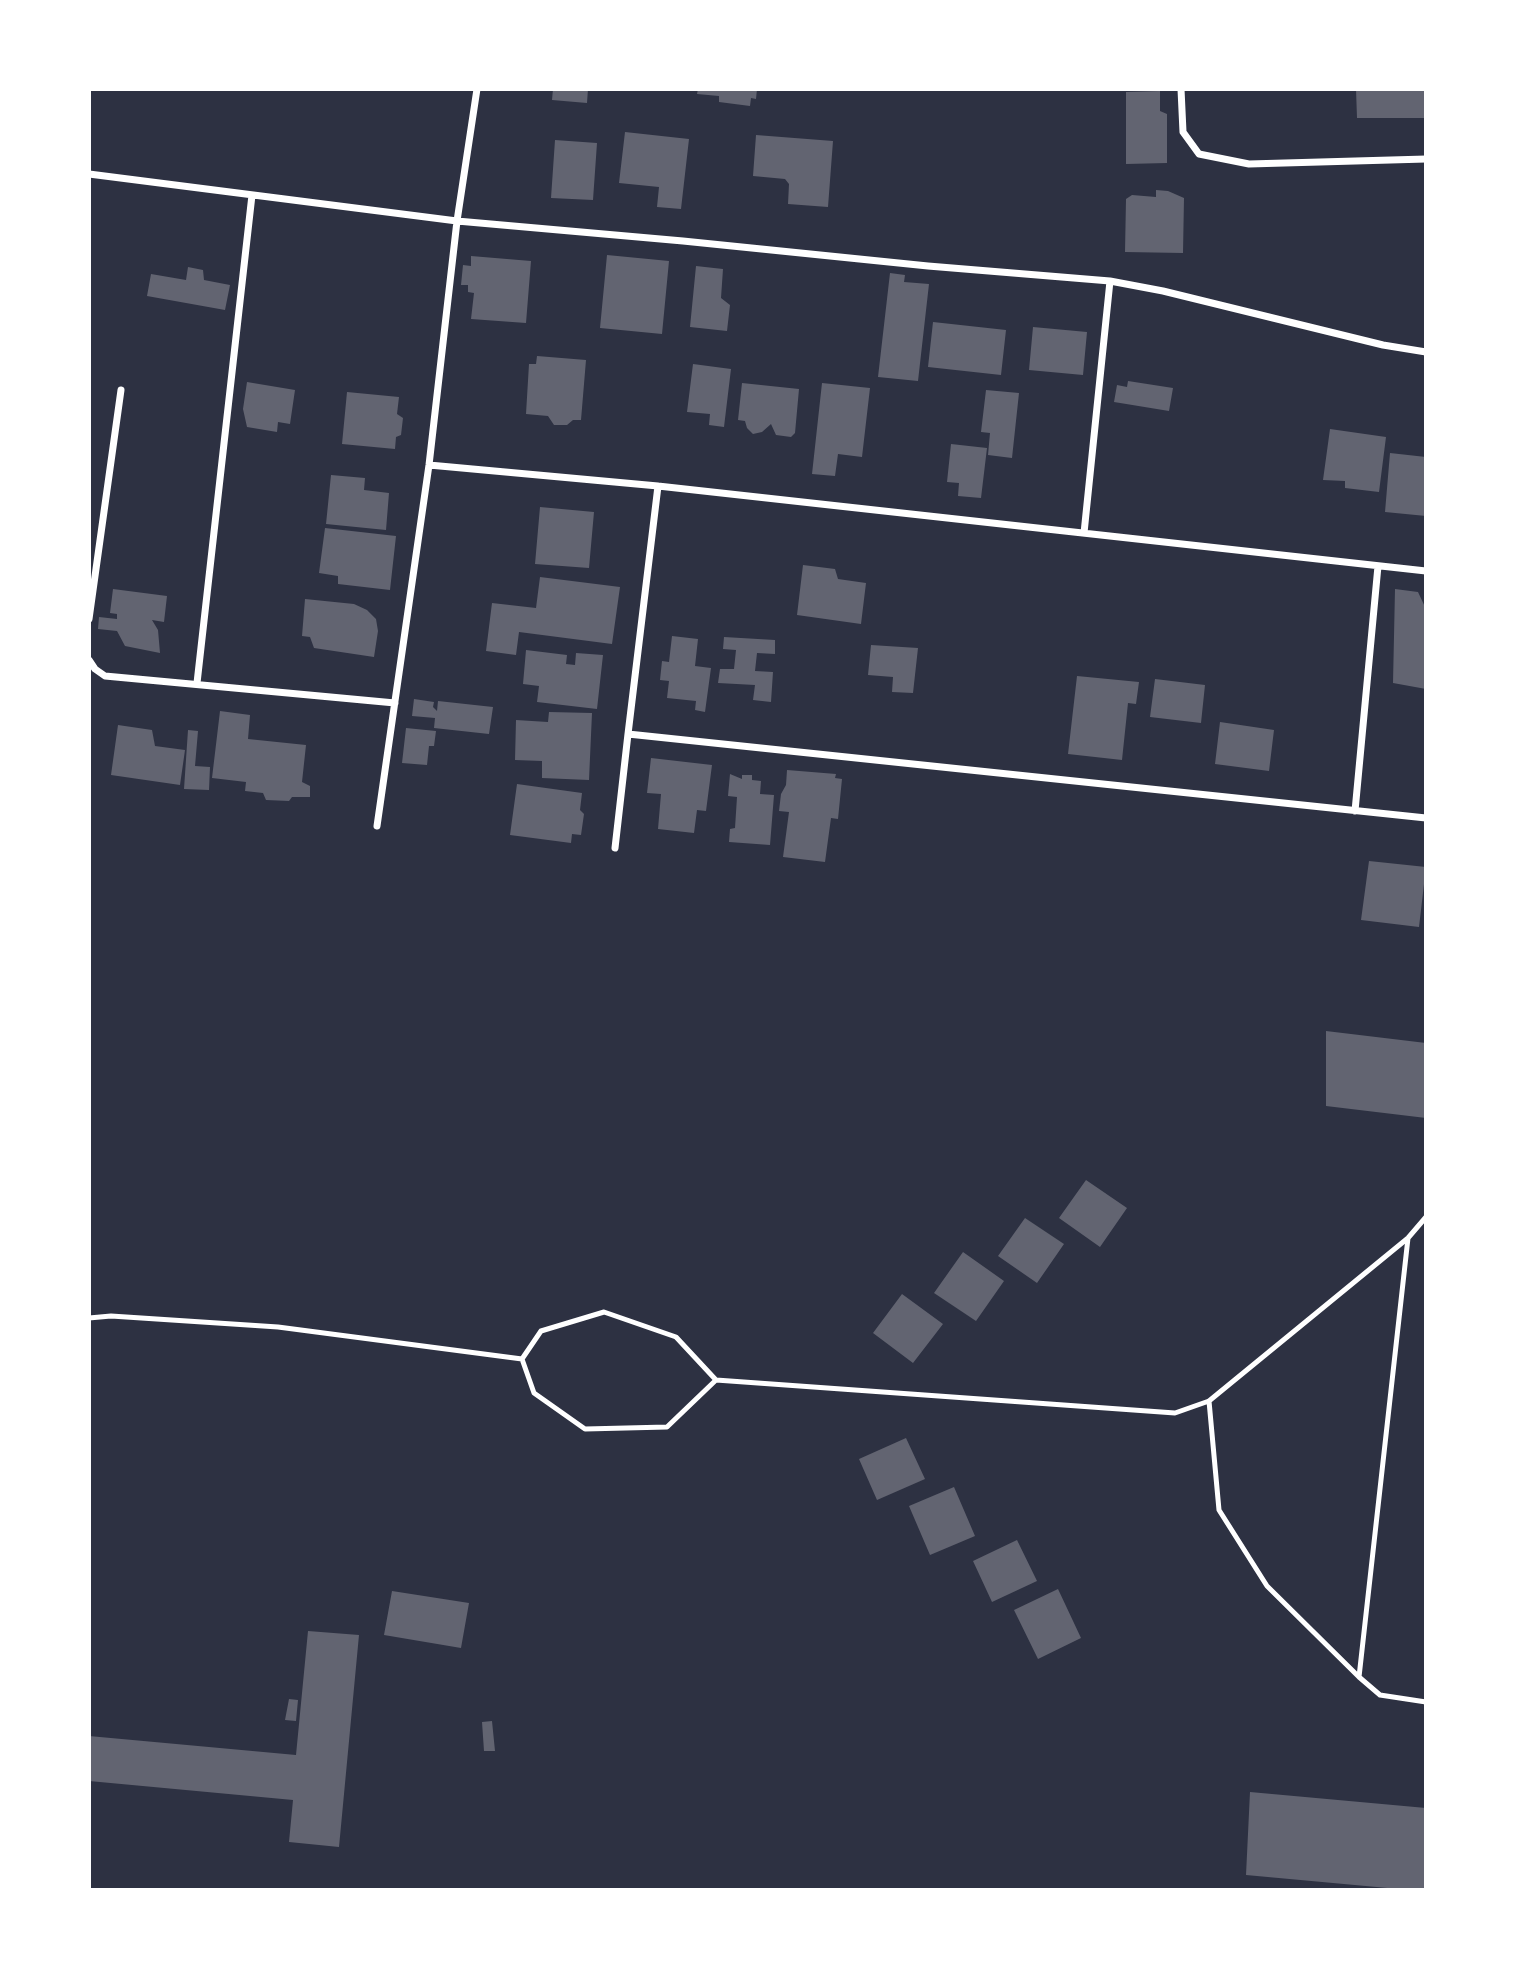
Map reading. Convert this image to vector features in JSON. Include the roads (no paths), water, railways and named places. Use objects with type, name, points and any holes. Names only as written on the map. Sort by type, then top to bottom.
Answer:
[{"type":"street","points":[[377,826],[429,465],[457,221],[477,89]]},
{"type":"street","points":[[1181,89],[1183,132],[1199,154],[1249,164],[1426,159]]},
{"type":"street","points":[[89,174],[457,221],[1110,281],[1163,290],[1383,345],[1426,352]]},
{"type":"street","points":[[197,683],[252,195]]},
{"type":"street","points":[[1084,533],[1110,281]]},
{"type":"street","points":[[89,619],[121,390]]},
{"type":"street","points":[[429,465],[658,486],[1426,571]]},
{"type":"street","points":[[615,848],[658,486]]},
{"type":"street","points":[[1355,811],[1378,566]]},
{"type":"street","points":[[89,660],[95,669],[105,676],[396,703]]},
{"type":"street","points":[[628,734],[1426,818]]},
{"type":"lane","points":[[522,1359],[541,1331],[604,1312],[676,1337],[716,1380],[1175,1413],[1209,1401],[1408,1238],[1426,1217]]},
{"type":"lane","points":[[1359,1677],[1408,1238]]},
{"type":"lane","points":[[89,1318],[111,1315],[278,1327],[522,1359]]},
{"type":"lane","points":[[522,1359],[534,1393],[585,1429],[667,1427],[716,1380]]},
{"type":"lane","points":[[1209,1401],[1219,1510],[1267,1586],[1380,1695],[1426,1702]]}]
